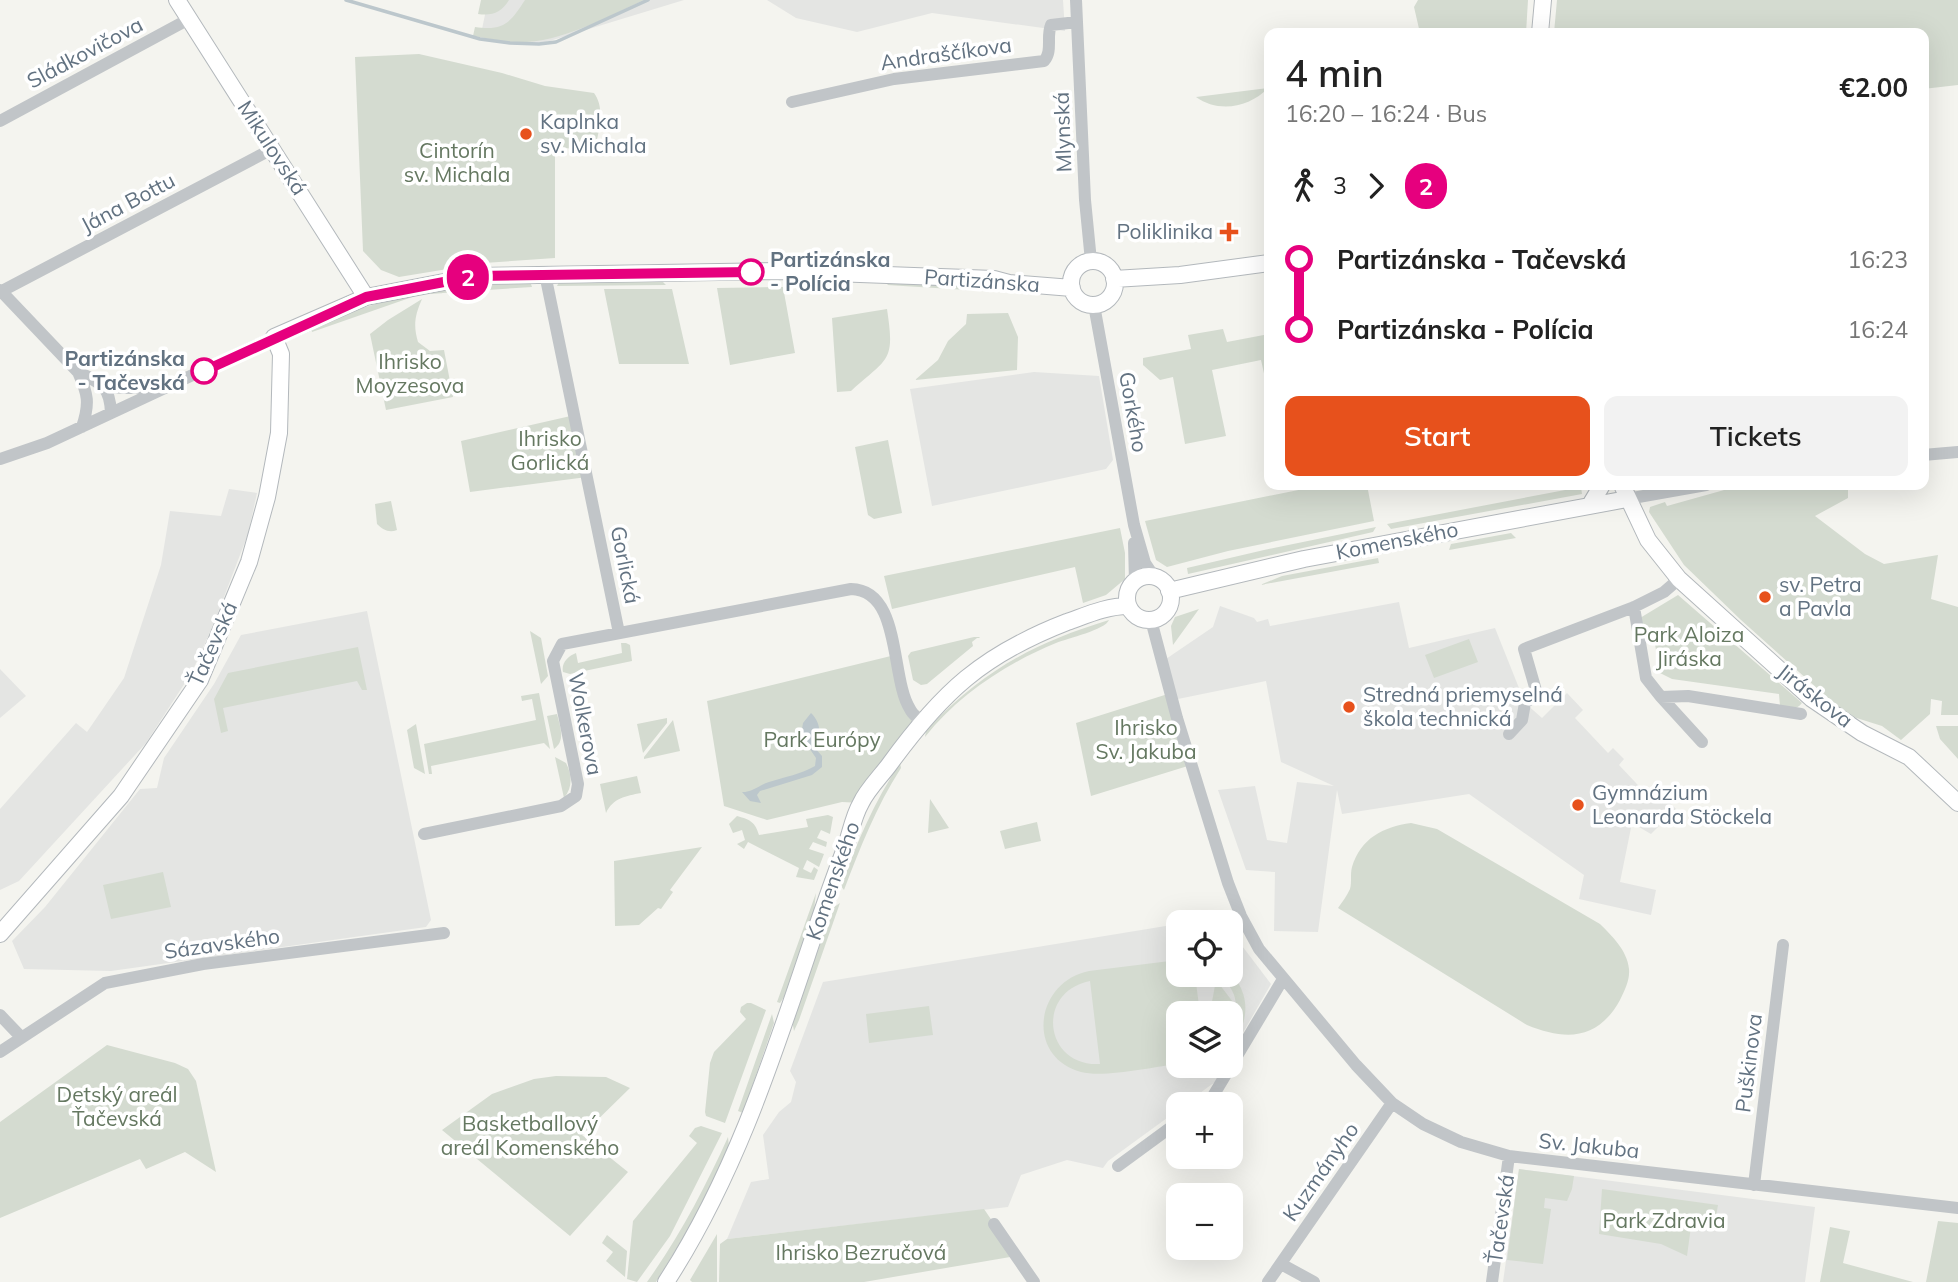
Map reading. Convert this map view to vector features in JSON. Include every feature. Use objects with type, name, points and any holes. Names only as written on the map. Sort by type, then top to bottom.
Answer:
[{"type":"street","name":"Mikulovská","points":[[177,0],[366,297]]},
{"type":"street","name":"Mlynská","points":[[1076,0],[1085,200],[1091,261]]},
{"type":"street","points":[[1540,28],[1543,0]]},
{"type":"street","name":"Sládkovičova","points":[[0,121],[189,19]]},
{"type":"street","name":"Andraščíkova","points":[[792,102],[894,79],[1044,61],[1049,54],[1051,25],[1077,22]]},
{"type":"street","name":"Jána Bottu","points":[[1,290],[272,149]]},
{"type":"street","points":[[1091,261],[1103,264],[1114,279],[1112,293],[1107,299],[1094,305],[1080,301],[1071,282],[1075,270],[1091,261]]},
{"type":"street","points":[[1114,279],[1180,275],[1264,265]]},
{"type":"street","name":"Partizánska","points":[[0,459],[47,443],[366,297],[475,276],[804,272],[994,279],[1009,283],[1072,288]]},
{"type":"street","name":"Gorlická","points":[[545,274],[619,633],[859,589],[869,594],[890,627],[903,691],[910,710],[921,721]]},
{"type":"street","points":[[1,290],[78,372],[104,387],[110,396],[111,413]]},
{"type":"street","name":"Gorkého","points":[[1094,305],[1134,525],[1145,563],[1155,578]]},
{"type":"street","name":"Ťačevská","points":[[0,934],[121,796],[200,680],[249,562],[267,497],[279,433],[281,354],[274,337]]},
{"type":"street","points":[[78,372],[89,408],[82,427]]},
{"type":"street","points":[[104,387],[173,385]]},
{"type":"street","points":[[1929,454],[1958,452]]},
{"type":"street","points":[[1590,505],[1599,490]]},
{"type":"street","points":[[1625,492],[1648,490]]},
{"type":"street","name":"Komenského","points":[[1169,591],[1304,559],[1590,505],[1625,492]]},
{"type":"street","name":"Jiráskova","points":[[1625,492],[1648,540],[1679,579],[1812,699],[1862,733],[1909,757],[1958,803]]},
{"type":"street","name":"Gorkého","points":[[1134,525],[1135,582]]},
{"type":"street","points":[[1141,578],[1162,581],[1169,591],[1168,608],[1158,618],[1151,620],[1135,615],[1128,606],[1128,593],[1141,578]]},
{"type":"street","points":[[1509,734],[1522,720],[1525,704],[1537,694],[1524,649],[1634,607],[1664,592],[1679,579]]},
{"type":"street","name":"Komenského","points":[[673,1279],[715,1199],[743,1134],[861,803],[921,721],[983,664],[1014,645],[1079,618],[1117,606],[1128,606]]},
{"type":"street","points":[[1634,607],[1646,678],[1702,742]]},
{"type":"street","name":"Sv. Jakuba","points":[[1151,620],[1177,718],[1227,883],[1241,916],[1259,949],[1283,979],[1392,1103],[1423,1125],[1461,1142],[1509,1156],[1958,1208]]},
{"type":"street","name":"Wolkerova","points":[[424,834],[561,806],[572,801],[576,796],[578,784],[553,661],[562,644],[619,633]]},
{"type":"street","points":[[1661,697],[1688,696],[1801,714]]},
{"type":"street","name":"Sázavského","points":[[0,1052],[105,983],[203,964],[444,933]]},
{"type":"street","name":"Puškinova","points":[[1754,1185],[1783,945]]},
{"type":"street","points":[[1215,1092],[1283,979]]},
{"type":"street","points":[[0,1015],[21,1037]]},
{"type":"street","name":"Kuzmányho","points":[[1268,1282],[1392,1103]]},
{"type":"street","points":[[1118,1166],[1166,1131]]},
{"type":"street","name":"Ťačevská","points":[[1492,1282],[1509,1156]]},
{"type":"street","points":[[994,1224],[1034,1282]]},
{"type":"street","points":[[1281,1264],[1314,1282]]},
{"type":"shaded area","points":[[488,0],[684,0],[543,43],[480,39]]},
{"type":"shaded area","points":[[767,0],[1063,0],[1065,31],[932,13],[857,32],[796,18]]},
{"type":"shaded area","points":[[1034,372],[1099,376],[1113,460],[1106,469],[932,506],[910,389]]},
{"type":"shaded area","points":[[229,489],[257,493],[248,534],[192,672],[146,743],[19,881],[0,890],[0,809],[76,723],[87,732],[124,678],[161,565],[170,511],[221,516]]},
{"type":"shaded area","points":[[1399,602],[1409,648],[1495,628],[1525,703],[1542,718],[1567,693],[1583,710],[1575,718],[1608,753],[1613,748],[1624,759],[1619,765],[1652,800],[1661,793],[1676,809],[1651,834],[1632,823],[1620,882],[1656,890],[1651,915],[1579,899],[1584,875],[1469,794],[1342,814],[1337,790],[1318,932],[1274,931],[1275,872],[1246,870],[1218,790],[1255,786],[1267,840],[1287,843],[1297,782],[1334,786],[1281,762],[1266,681],[1173,700],[1163,661],[1213,627],[1220,606],[1254,618],[1257,622],[1268,619],[1270,626]]},
{"type":"shaded area","points":[[367,611],[431,920],[426,927],[111,971],[24,969],[12,941],[45,907],[140,789],[157,788],[164,758],[214,684],[241,635]]},
{"type":"shaded area","points":[[0,669],[26,696],[0,718]]},
{"type":"shaded area","points":[[811,713],[818,725],[819,734],[814,747],[822,756],[822,767],[812,775],[760,791],[757,795],[761,803],[750,801],[742,792],[815,766],[816,758],[801,736],[803,723]]},
{"type":"shaded area","points":[[1166,926],[1166,987],[1243,987],[1243,947],[1271,984],[1243,1032],[1243,1001],[1166,1001],[1166,1078],[1217,1078],[1201,1092],[1166,1092],[1166,1119],[1108,1161],[1103,1168],[1067,1160],[1021,1175],[1008,1207],[727,1239],[751,1182],[769,1179],[763,1135],[779,1112],[791,1102],[796,1082],[790,1071],[823,982]]},
{"type":"shaded area","points":[[1519,1169],[1815,1207],[1805,1282],[1503,1282]]},
{"type":"green space","points":[[481,0],[509,0],[499,11],[483,15],[478,14]]},
{"type":"green space","points":[[525,0],[644,0],[579,29],[546,39],[511,42],[473,36],[475,27],[493,28],[505,24]]},
{"type":"green space","points":[[1418,0],[1528,0],[1526,28],[1419,28],[1414,7]]},
{"type":"green space","points":[[1557,0],[1958,0],[1958,85],[1929,88],[1929,28],[1554,28]]},
{"type":"green space","name":"Cintorín sv. Michala","points":[[419,54],[545,86],[594,93],[598,99],[600,113],[595,151],[555,147],[555,258],[484,263],[399,277],[381,270],[363,251],[355,57]]},
{"type":"green space","points":[[1264,88],[1264,92],[1252,100],[1233,106],[1214,105],[1196,97]]},
{"type":"green space","points":[[660,279],[666,285],[557,286],[559,282]]},
{"type":"green space","points":[[530,281],[532,287],[428,294],[472,284]]},
{"type":"green space","points":[[890,282],[996,287],[1000,292],[887,285]]},
{"type":"green space","points":[[783,287],[795,353],[730,365],[717,288]]},
{"type":"green space","points":[[604,289],[672,289],[689,364],[619,364]]},
{"type":"green space","points":[[418,295],[312,332],[311,327],[350,312]]},
{"type":"green space","name":"Ihrisko Moyzesova","points":[[422,299],[416,320],[418,342],[430,351],[444,350],[453,397],[386,410],[370,334]]},
{"type":"green space","points":[[887,309],[890,339],[886,357],[851,391],[837,392],[832,318]]},
{"type":"green space","points":[[1008,313],[1018,337],[1017,370],[915,380],[938,360],[948,341],[966,324],[967,314]]},
{"type":"green space","points":[[1223,329],[1227,342],[1264,335],[1264,374],[1261,360],[1212,370],[1226,436],[1185,444],[1173,377],[1160,380],[1143,365],[1143,358],[1191,349],[1188,335]]},
{"type":"green space","name":"Ihrisko Gorlická","points":[[575,415],[587,477],[470,492],[461,441]]},
{"type":"green space","points":[[888,440],[902,513],[874,519],[868,515],[855,447]]},
{"type":"green space","points":[[1298,490],[1368,490],[1374,521],[1228,551],[1167,567],[1156,560],[1145,521]]},
{"type":"green space","points":[[1565,490],[1581,490],[1582,494],[1391,529],[1387,524]]},
{"type":"green space","points":[[1724,490],[1848,490],[1848,498],[1815,516],[1865,554],[1884,564],[1938,555],[1931,599],[1958,607],[1958,715],[1941,715],[1942,701],[1931,699],[1930,714],[1901,740],[1882,726],[1847,715],[1684,565],[1649,512],[1650,507],[1665,502],[1667,506]]},
{"type":"green space","points":[[391,501],[397,530],[391,531],[377,524],[375,504]]},
{"type":"green space","points":[[1376,527],[1373,532],[1188,574],[1187,568]]},
{"type":"green space","points":[[1120,528],[1125,553],[1125,579],[1106,595],[1083,603],[1075,567],[892,609],[884,576]]},
{"type":"green space","points":[[1511,533],[1516,538],[1449,550],[1451,544]]},
{"type":"green space","points":[[1378,558],[1379,563],[1260,585],[1282,576]]},
{"type":"green space","name":"Park Aloiza Jiráska","points":[[1678,595],[1802,703],[1800,706],[1780,706],[1779,694],[1672,679],[1660,673],[1652,627],[1641,628],[1640,618]]},
{"type":"green space","points":[[1199,609],[1173,645],[1171,626],[1175,617]]},
{"type":"green space","points":[[1109,620],[1101,627],[1056,643],[1002,670],[953,707],[925,737],[930,726],[991,673],[1057,638]]},
{"type":"green space","points":[[530,631],[541,638],[548,676],[541,684]]},
{"type":"green space","points":[[974,637],[980,638],[972,642],[973,646],[927,684],[921,685],[913,680],[908,656],[911,652]]},
{"type":"green space","points":[[1469,639],[1478,662],[1434,678],[1425,655]]},
{"type":"green space","points":[[621,643],[630,645],[632,661],[570,674],[563,672],[564,663],[573,654],[576,653],[578,663],[622,653]]},
{"type":"green space","points":[[358,647],[367,690],[362,690],[357,681],[223,708],[228,731],[221,733],[214,699],[228,673]]},
{"type":"green space","name":"Park Európy","points":[[895,655],[903,691],[921,721],[861,803],[842,802],[767,820],[724,806],[707,701]]},
{"type":"green space","points":[[539,693],[550,749],[544,743],[431,766],[432,774],[429,774],[424,744],[536,720],[532,699],[522,701],[521,696]]},
{"type":"green space","name":"Ihrisko Sv. Jakuba","points":[[1171,693],[1191,765],[1091,796],[1076,723]]},
{"type":"green space","points":[[557,714],[561,737],[554,749],[547,716]]},
{"type":"green space","points":[[667,718],[667,723],[643,753],[637,724]]},
{"type":"green space","points":[[673,720],[680,751],[644,759],[644,757]]},
{"type":"green space","points":[[416,724],[425,774],[414,768],[407,730]]},
{"type":"green space","points":[[1936,726],[1958,726],[1958,759],[1940,739]]},
{"type":"green space","points":[[555,757],[566,763],[571,781],[564,798]]},
{"type":"green space","points":[[900,763],[901,768],[876,813],[844,890],[841,886],[860,838],[882,792]]},
{"type":"green space","points":[[637,776],[641,793],[616,801],[606,813],[600,784]]},
{"type":"green space","points":[[930,799],[949,828],[928,833]]},
{"type":"green space","points":[[828,815],[833,817],[830,834],[821,830],[817,838],[827,842],[826,847],[813,842],[809,849],[824,854],[819,867],[807,860],[803,869],[811,873],[814,867],[818,870],[814,880],[796,877],[799,868],[748,842],[744,849],[737,844],[745,840],[742,830],[733,833],[729,824],[737,816],[746,819],[754,824],[759,835],[808,827],[806,819]]},
{"type":"green space","points":[[1037,822],[1041,841],[1005,849],[1000,831]]},
{"type":"green space","points":[[1411,823],[1437,829],[1600,924],[1609,933],[1628,962],[1629,973],[1620,1000],[1602,1023],[1580,1034],[1568,1035],[1527,1025],[1338,908],[1350,889],[1356,857],[1367,841],[1391,827]]},
{"type":"green space","points":[[702,847],[670,890],[673,892],[661,909],[658,908],[639,925],[615,926],[614,861]]},
{"type":"green space","points":[[163,872],[171,907],[111,919],[103,885]]},
{"type":"green space","points":[[816,893],[814,910],[784,997],[780,1003],[777,1002]]},
{"type":"green space","points":[[840,903],[794,1031],[792,1020],[834,907]]},
{"type":"green space","points":[[1166,961],[1166,987],[1197,987],[1198,1001],[1166,1001],[1166,1066],[1091,1074],[1063,1064],[1051,1051],[1045,1036],[1044,1020],[1048,1004],[1057,989],[1071,978],[1089,971]],"holes":[[[1090,981],[1100,1064],[1081,1062],[1067,1054],[1058,1042],[1053,1028],[1054,1013],[1060,999],[1072,988]]]},
{"type":"green space","points":[[1215,987],[1221,987],[1232,1001],[1212,1001]]},
{"type":"green space","points":[[1229,987],[1240,987],[1242,990],[1245,1000],[1243,1022],[1243,1001],[1235,1001]]},
{"type":"green space","points":[[747,1003],[766,1010],[725,1123],[706,1116],[705,1112],[710,1063],[714,1052],[746,1019],[740,1012],[741,1007]]},
{"type":"green space","points":[[929,1006],[933,1035],[869,1043],[866,1014]]},
{"type":"green space","points":[[772,1014],[774,1023],[743,1113],[738,1111]]},
{"type":"green space","name":"Detský areál Ťačevská","points":[[107,1045],[188,1069],[196,1081],[216,1172],[185,1152],[146,1169],[140,1159],[0,1218],[0,1122]]},
{"type":"green space","name":"Basketballový areál Komenského","points":[[556,1076],[606,1077],[630,1088],[582,1135],[628,1172],[570,1236],[442,1130],[492,1094],[534,1079]]},
{"type":"green space","points":[[701,1126],[722,1133],[670,1236],[637,1282],[627,1279],[633,1221],[697,1143],[689,1136],[695,1128]]},
{"type":"green space","points":[[728,1137],[729,1147],[694,1220],[656,1282],[647,1282],[691,1212]]},
{"type":"green space","points":[[1519,1169],[1574,1176],[1567,1201],[1545,1198],[1544,1208],[1551,1209],[1543,1264],[1507,1260]]},
{"type":"green space","name":"Park Zdravia","points":[[1602,1189],[1718,1205],[1715,1222],[1692,1219],[1687,1256],[1661,1244],[1599,1234]]},
{"type":"green space","name":"Ihrisko Bezručová","points":[[984,1209],[1016,1256],[864,1282],[719,1282],[720,1244],[727,1239]]},
{"type":"green space","points":[[1938,1221],[1958,1223],[1958,1282],[1926,1282]]},
{"type":"green space","points":[[1830,1227],[1850,1231],[1843,1263],[1913,1282],[1820,1282]]},
{"type":"green space","points":[[717,1234],[717,1282],[692,1282],[690,1280]]},
{"type":"green space","points":[[607,1235],[627,1251],[625,1277],[606,1261],[613,1252],[602,1243]]},
{"type":"waterway","points":[[346,0],[480,39],[539,44],[556,42],[648,0]]},
{"type":"bus line","name":"2","points":[[204,371],[366,297],[475,276],[751,272]]},
{"type":"place","name":"Kaplnka sv. Michala","points":[[526,134]]},
{"type":"place","name":"Poliklinika","points":[[1229,232]]},
{"type":"place","name":"Partizánska - Polícia","points":[[751,272]]},
{"type":"place","name":"Partizánska - Tačevská","points":[[204,371]]},
{"type":"place","name":"sv. Petra a Pavla","points":[[1765,597]]},
{"type":"place","name":"Stredná priemyselná škola technická","points":[[1349,707]]},
{"type":"place","name":"Gymnázium Leonarda Stöckela","points":[[1578,805]]}]
